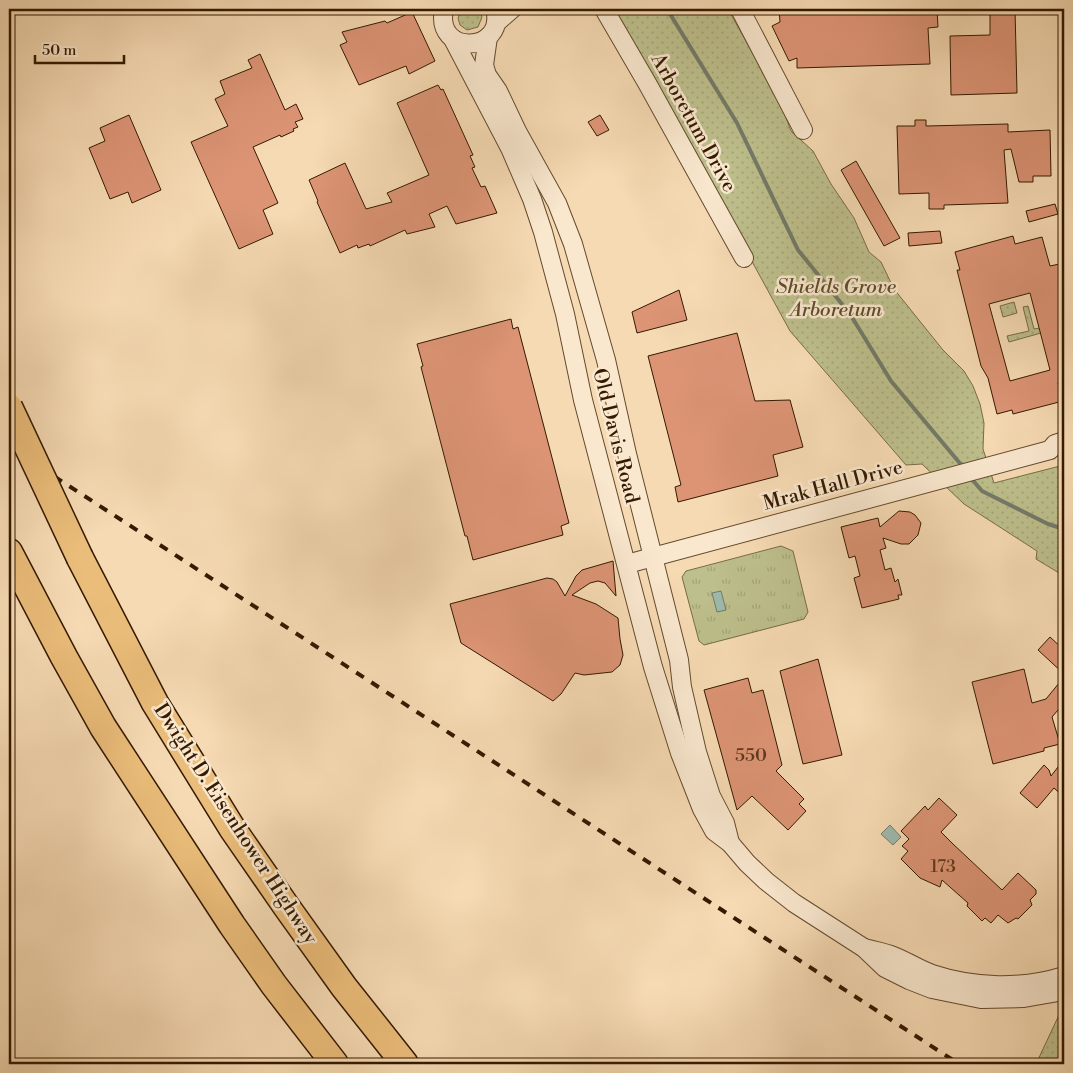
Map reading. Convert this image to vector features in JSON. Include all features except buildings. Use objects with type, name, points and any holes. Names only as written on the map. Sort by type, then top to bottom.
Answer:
[{"type":"highway","name":"Dwight D. Eisenhower Highway","points":[[9,408],[80,558],[155,703],[223,813],[315,947],[405,1064]]},
{"type":"highway","points":[[9,552],[103,727],[232,925],[274,985],[335,1064]]},
{"type":"street","name":"Old Davis Road","points":[[444,9],[444,26],[453,39],[510,148],[532,199],[543,232],[583,400],[653,664],[680,753],[702,809],[714,831],[730,843],[766,881],[794,902],[864,948],[885,968],[932,989],[981,999],[1040,996],[1064,991]]},
{"type":"street","points":[[453,39],[468,44],[482,41],[493,23],[512,9]]},
{"type":"street","name":"Arboretum Drive","points":[[604,9],[648,84],[744,258]]},
{"type":"street","points":[[740,9],[803,130]]},
{"type":"street","name":"Old Davis Road","points":[[493,23],[484,65],[517,131],[557,203],[573,244],[606,360],[626,454],[679,660],[682,688],[697,752],[711,796],[725,822],[730,843]]},
{"type":"street","name":"Mrak Hall Drive","points":[[627,564],[1059,448]]},
{"type":"street","name":"Old Davis Road","points":[[864,948],[891,955],[915,968],[962,982],[984,985],[1015,985],[1036,983],[1064,976]]},
{"type":"green space","points":[[462,9],[479,9],[482,17],[478,27],[467,30],[460,25],[458,18]]},
{"type":"green space","name":"Shields Grove Arboretum","points":[[614,9],[728,9],[780,102],[791,131],[813,151],[831,184],[854,218],[869,252],[881,262],[894,289],[943,350],[964,371],[973,386],[980,404],[984,423],[983,449],[994,483],[1064,465],[1064,576],[1036,559],[1037,551],[964,504],[922,464],[906,465],[790,331]]},
{"type":"green space","points":[[1014,302],[1017,313],[1003,317],[1000,306]]},
{"type":"green space","points":[[1028,306],[1034,329],[1040,328],[1041,333],[1009,342],[1007,336],[1029,331],[1023,307]]},
{"type":"green space","points":[[781,546],[793,551],[808,612],[804,619],[704,645],[699,641],[682,577],[686,571]]},
{"type":"green space","points":[[1064,1013],[1064,1064],[1036,1064],[1059,1015]]},
{"type":"shaded area","points":[[721,591],[726,610],[717,612],[712,593]]},
{"type":"shaded area","points":[[890,825],[901,837],[893,845],[881,834]]},
{"type":"waterway","points":[[667,9],[737,123],[798,250],[850,314],[891,381],[963,467]]},
{"type":"waterway","points":[[970,477],[982,491],[1048,524],[1064,529]]},
{"type":"railway","points":[[9,447],[959,1064]]}]
